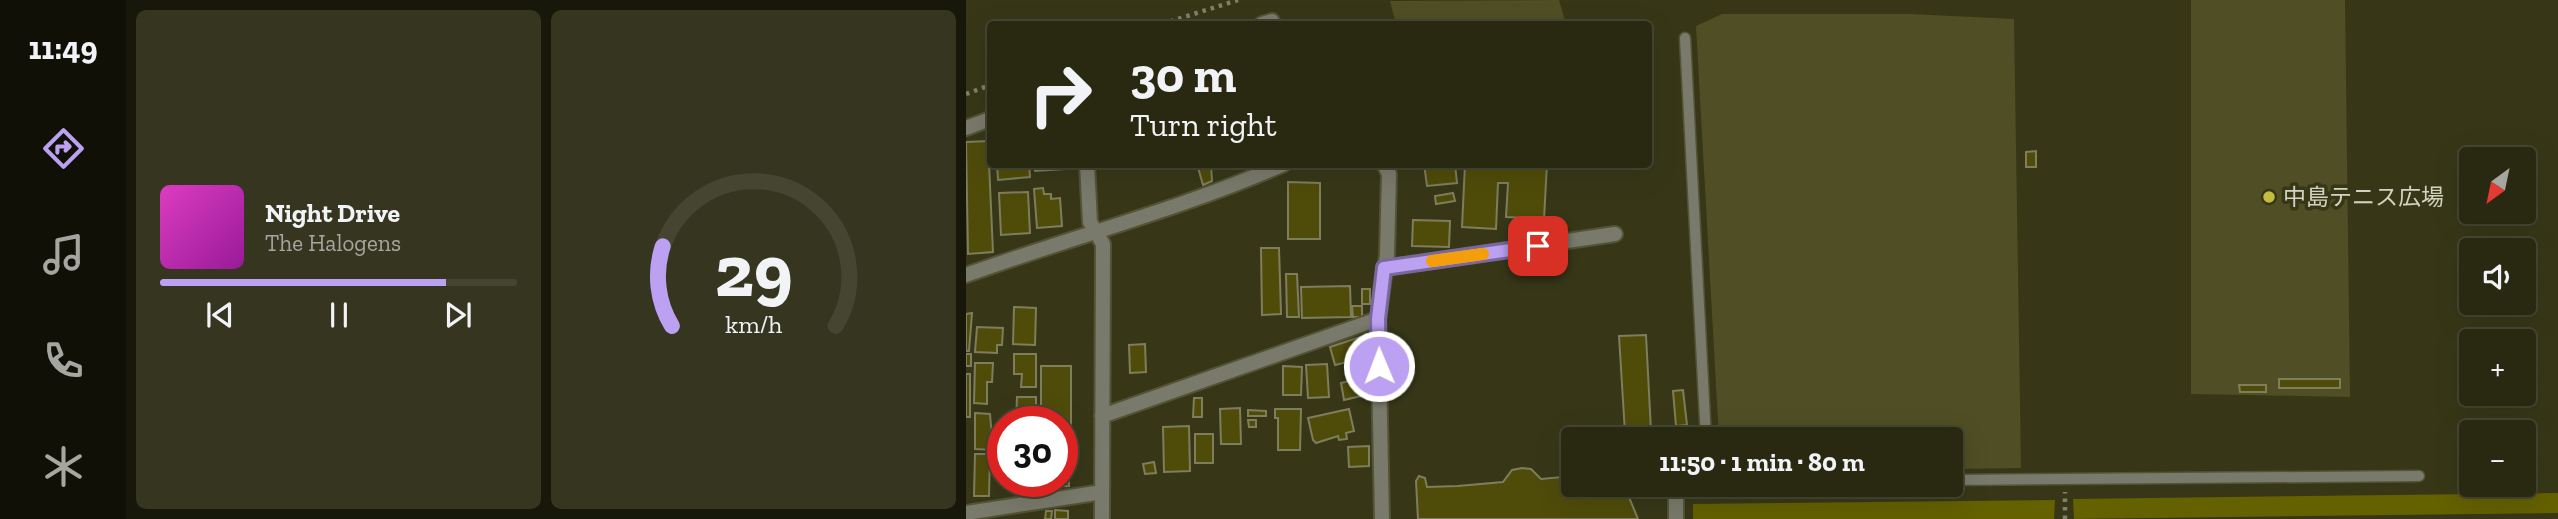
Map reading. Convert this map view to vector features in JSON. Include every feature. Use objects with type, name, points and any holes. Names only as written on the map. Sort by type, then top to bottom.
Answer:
[{"type":"street","points":[[966,128],[987,120]]},
{"type":"street","points":[[1087,168],[1090,222],[1103,244],[1102,519]]},
{"type":"street","points":[[966,275],[1096,230],[1146,216],[1273,168]]},
{"type":"street","points":[[1382,519],[1378,319],[1387,255],[1389,174],[1386,168]]},
{"type":"street","points":[[1384,268],[1615,234]]},
{"type":"street","points":[[1102,416],[1378,319]]},
{"type":"street","points":[[966,513],[1102,492]]},
{"type":"street","points":[[1676,497],[1676,519]]},
{"type":"lane","points":[[1685,38],[1705,427]]},
{"type":"lane","points":[[1963,480],[2419,476]]},
{"type":"path","points":[[1172,21],[1238,0]]},
{"type":"path","points":[[966,94],[987,86]]},
{"type":"path","points":[[2065,519],[2066,479]]},
{"type":"shaded area","points":[[1559,0],[1565,21],[1395,21],[1390,1]]},
{"type":"shaded area","name":"中島テニス広場","points":[[2191,0],[2345,0],[2350,397],[2191,394]]},
{"type":"shaded area","points":[[1722,14],[1910,14],[2014,19],[2021,468],[1963,469],[1963,427],[1718,427],[1696,26]]},
{"type":"shaded area","points":[[2536,493],[2558,493],[2558,513],[2074,519],[2073,499],[2459,494],[2459,497],[2536,497]]},
{"type":"shaded area","points":[[2055,500],[2054,519],[1693,519],[1693,504]]},
{"type":"building","points":[[987,141],[993,252],[968,254],[966,142]]},
{"type":"building","points":[[2036,151],[2036,167],[2026,167],[2026,152]]},
{"type":"building","points":[[997,168],[1029,168],[1030,177],[998,180]]},
{"type":"building","points":[[1035,168],[1064,168],[1064,169],[1035,171]]},
{"type":"building","points":[[1198,168],[1211,168],[1212,181],[1203,185]]},
{"type":"building","points":[[1425,168],[1455,168],[1457,183],[1427,186]]},
{"type":"building","points":[[1465,168],[1547,168],[1544,219],[1506,217],[1508,183],[1498,183],[1496,229],[1462,227]]},
{"type":"building","points":[[1288,182],[1320,183],[1320,239],[1288,239]]},
{"type":"building","points":[[1043,188],[1044,194],[1051,194],[1051,199],[1060,198],[1062,226],[1037,228],[1034,189]]},
{"type":"building","points":[[1028,192],[1030,233],[1001,235],[999,193]]},
{"type":"building","points":[[1453,193],[1455,201],[1436,204],[1435,196]]},
{"type":"building","points":[[1413,220],[1450,221],[1449,247],[1412,246]]},
{"type":"building","points":[[1261,248],[1279,248],[1281,314],[1262,315]]},
{"type":"building","points":[[1286,274],[1297,274],[1299,317],[1287,317]]},
{"type":"building","points":[[1350,286],[1351,317],[1302,318],[1301,287]]},
{"type":"building","points":[[1362,289],[1370,289],[1370,304],[1362,304]]},
{"type":"building","points":[[1352,306],[1362,306],[1362,317],[1353,317]]},
{"type":"building","points":[[1014,307],[1036,308],[1035,345],[1013,344]]},
{"type":"building","points":[[972,313],[969,351],[966,351],[966,314]]},
{"type":"building","points":[[977,327],[1003,328],[1002,345],[997,345],[997,353],[975,352]]},
{"type":"building","points":[[1366,335],[1372,356],[1335,365],[1330,347]]},
{"type":"building","points":[[1646,335],[1651,427],[1625,427],[1619,336]]},
{"type":"building","points":[[1145,344],[1146,372],[1130,373],[1129,345]]},
{"type":"building","points":[[966,354],[971,354],[971,366],[966,366]]},
{"type":"building","points":[[1014,354],[1036,354],[1036,387],[1021,387],[1022,374],[1014,374]]},
{"type":"building","points":[[975,363],[993,363],[992,382],[987,382],[987,404],[974,403]]},
{"type":"building","points":[[1327,364],[1329,397],[1308,398],[1306,365]]},
{"type":"building","points":[[1041,366],[1071,366],[1071,406],[1041,406]]},
{"type":"building","points":[[1283,366],[1302,367],[1301,395],[1283,395]]},
{"type":"building","points":[[966,374],[970,374],[970,417],[966,417]]},
{"type":"building","points":[[1357,379],[1361,396],[1344,400],[1341,383]]},
{"type":"building","points":[[2279,379],[2340,379],[2340,388],[2279,388]]},
{"type":"building","points":[[2239,385],[2266,385],[2266,392],[2240,392]]},
{"type":"building","points":[[1683,390],[1687,425],[1676,426],[1673,391]]},
{"type":"building","points":[[1017,397],[1036,397],[1036,406],[1017,406]]},
{"type":"building","points":[[1194,398],[1202,398],[1202,417],[1193,417]]},
{"type":"building","points":[[1240,408],[1241,444],[1221,444],[1220,409]]},
{"type":"building","points":[[1275,409],[1301,409],[1300,450],[1278,450],[1278,418],[1275,418]]},
{"type":"building","points":[[1349,409],[1354,431],[1346,433],[1347,439],[1339,440],[1338,436],[1316,443],[1313,440],[1308,418]]},
{"type":"building","points":[[1248,410],[1266,411],[1266,416],[1248,416]]},
{"type":"building","points":[[975,413],[987,414],[987,450],[975,449]]},
{"type":"building","points":[[1248,420],[1256,420],[1256,427],[1249,427]]},
{"type":"building","points":[[1189,426],[1190,471],[1164,472],[1163,427]]},
{"type":"building","points":[[1195,434],[1213,434],[1213,463],[1195,463]]},
{"type":"building","points":[[1369,446],[1369,466],[1349,467],[1348,447]]},
{"type":"building","points":[[975,454],[987,454],[987,496],[974,496]]},
{"type":"building","points":[[1154,462],[1156,473],[1145,474],[1143,464]]},
{"type":"building","points":[[1531,469],[1541,479],[1561,477],[1561,497],[1629,497],[1638,519],[1418,519],[1416,481],[1419,476],[1425,478],[1427,487],[1458,486],[1503,482],[1512,470]]},
{"type":"building","points":[[1055,510],[1068,511],[1068,519],[1055,519]]},
{"type":"building","points":[[1046,511],[1052,511],[1051,519],[1045,519]]},
{"type":"slow traffic","points":[[1432,261],[1483,254]]},
{"type":"place","name":"中島テニス広場","points":[[2269,197]]},
{"type":"route","points":[[1379,366],[1378,319],[1382,304],[1384,268],[1538,246]]}]
